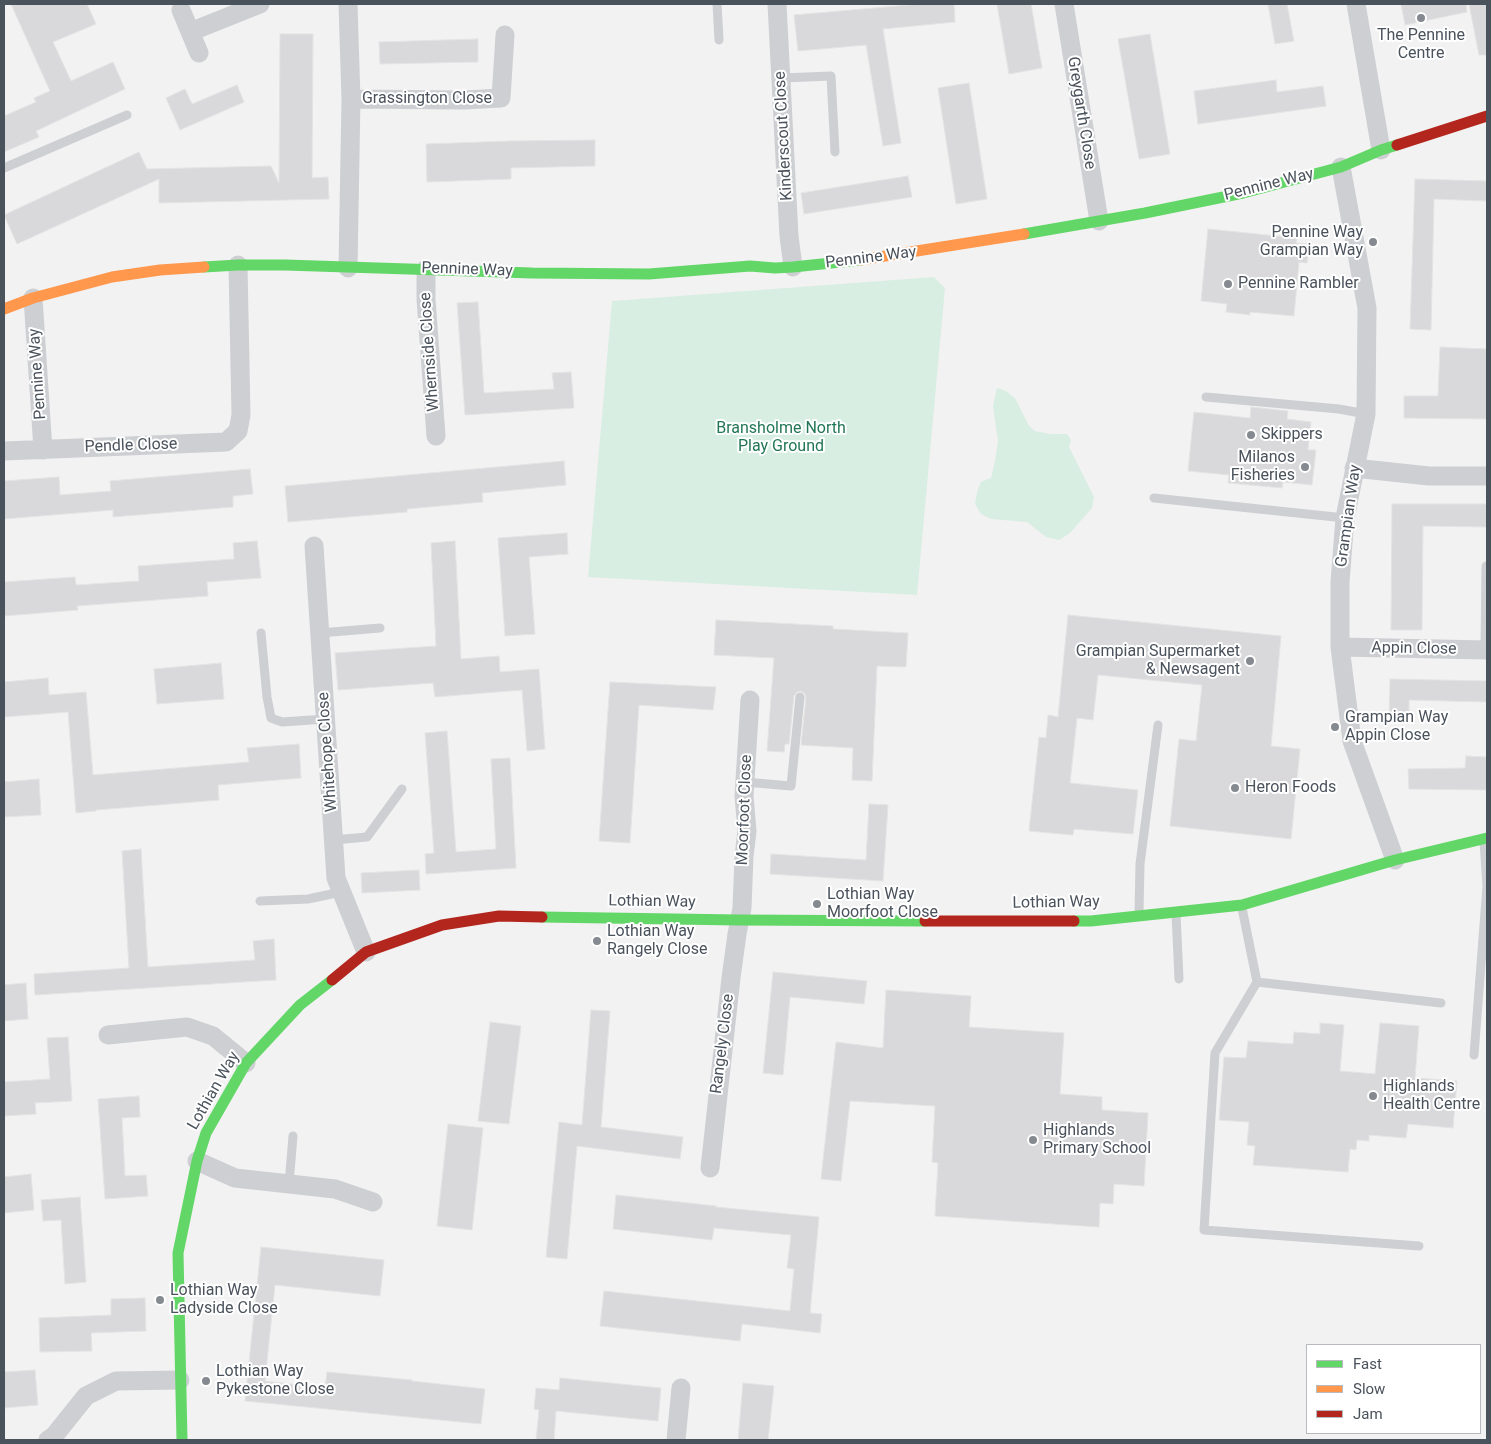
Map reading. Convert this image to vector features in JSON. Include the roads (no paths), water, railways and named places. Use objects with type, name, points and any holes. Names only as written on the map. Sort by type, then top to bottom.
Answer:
[{"type":"street","points":[[190,32],[260,4]]},
{"type":"street","name":"Grassington Close","points":[[348,4],[350,99],[348,268]]},
{"type":"street","name":"Kinderscout Close","points":[[776,4],[782,78],[789,236],[793,267]]},
{"type":"street","name":"Greygarth Close","points":[[1064,4],[1099,221]]},
{"type":"street","points":[[1356,4],[1380,150]]},
{"type":"street","points":[[181,10],[199,53]]},
{"type":"street","name":"Grassington Close","points":[[350,99],[464,100],[501,98],[505,35]]},
{"type":"street","name":"Pennine Way","points":[[4,309],[33,298],[112,277],[160,270],[238,265],[532,273],[649,274],[750,266],[793,267],[853,261],[961,245],[1099,221],[1243,193],[1341,166],[1380,150],[1487,116]]},
{"type":"street","name":"Grampian Way","points":[[1341,166],[1367,308],[1366,414],[1345,518],[1340,582],[1340,647],[1352,741],[1395,860]]},
{"type":"street","name":"Pendle Close","points":[[4,451],[226,442],[238,430],[241,415],[238,265]]},
{"type":"street","name":"Whernside Close","points":[[426,269],[426,299],[436,436]]},
{"type":"street","name":"Pennine Way","points":[[33,298],[43,450]]},
{"type":"street","points":[[1354,468],[1429,476],[1487,476]]},
{"type":"street","name":"Whitehope Close","points":[[314,546],[336,878],[366,952]]},
{"type":"street","name":"Appin Close","points":[[1340,647],[1486,650]]},
{"type":"street","name":"Moorfoot Close","points":[[739,920],[742,908],[747,831],[744,796],[750,700]]},
{"type":"street","name":"Lothian Way","points":[[182,1440],[178,1253],[197,1161],[206,1133],[246,1063],[300,1005],[366,952],[442,925],[498,916],[739,920],[1091,921],[1242,905],[1395,860],[1485,839]]},
{"type":"street","name":"Rangely Close","points":[[710,1168],[739,920]]},
{"type":"street","points":[[108,1035],[186,1027],[213,1036],[246,1063]]},
{"type":"street","points":[[197,1161],[235,1178],[335,1189],[373,1202]]},
{"type":"street","points":[[48,1440],[54,1436],[86,1396],[116,1381],[180,1380]]},
{"type":"street","points":[[676,1440],[681,1388]]},
{"type":"lane","points":[[717,4],[719,40]]},
{"type":"lane","points":[[782,78],[831,76],[834,152]]},
{"type":"lane","points":[[4,168],[127,115]]},
{"type":"lane","points":[[1206,397],[1339,409],[1366,414]]},
{"type":"lane","points":[[1154,498],[1345,518]]},
{"type":"lane","points":[[1486,566],[1486,650]]},
{"type":"lane","points":[[320,633],[380,628]]},
{"type":"lane","points":[[261,633],[267,698],[271,718],[282,722],[326,719]]},
{"type":"lane","points":[[745,782],[791,786],[800,697]]},
{"type":"lane","points":[[1139,916],[1140,864],[1158,725]]},
{"type":"lane","points":[[333,840],[367,837],[402,789]]},
{"type":"lane","points":[[1474,1055],[1487,886],[1485,839]]},
{"type":"lane","points":[[260,901],[308,899],[341,892]]},
{"type":"lane","points":[[1242,905],[1257,982],[1215,1053],[1204,1230],[1419,1246]]},
{"type":"lane","points":[[1176,912],[1179,979]]},
{"type":"lane","points":[[1257,982],[1441,1002]]},
{"type":"lane","points":[[289,1184],[293,1136]]},
{"type":"place","name":"The Pennine Centre","points":[[1421,18]]},
{"type":"place","name":"Pennine Way Grampian Way","points":[[1373,242]]},
{"type":"place","name":"Pennine Rambler","points":[[1228,284]]},
{"type":"place","name":"Skippers","points":[[1251,435]]},
{"type":"place","name":"Milanos Fisheries","points":[[1305,467]]},
{"type":"place","name":"Grampian Supermarket & Newsagent","points":[[1250,661]]},
{"type":"place","name":"Grampian Way Appin Close","points":[[1335,727]]},
{"type":"place","name":"Heron Foods","points":[[1235,788]]},
{"type":"place","name":"Lothian Way Moorfoot Close","points":[[817,904]]},
{"type":"place","name":"Lothian Way Rangely Close","points":[[597,941]]},
{"type":"place","name":"Highlands Health Centre","points":[[1373,1096]]},
{"type":"place","name":"Highlands Primary School","points":[[1033,1140]]},
{"type":"place","name":"Lothian Way Ladyside Close","points":[[160,1300]]},
{"type":"place","name":"Lothian Way Pykestone Close","points":[[206,1381]]},
{"type":"park label","name":"Bransholme North Play Ground","points":[[781,438]]}]
